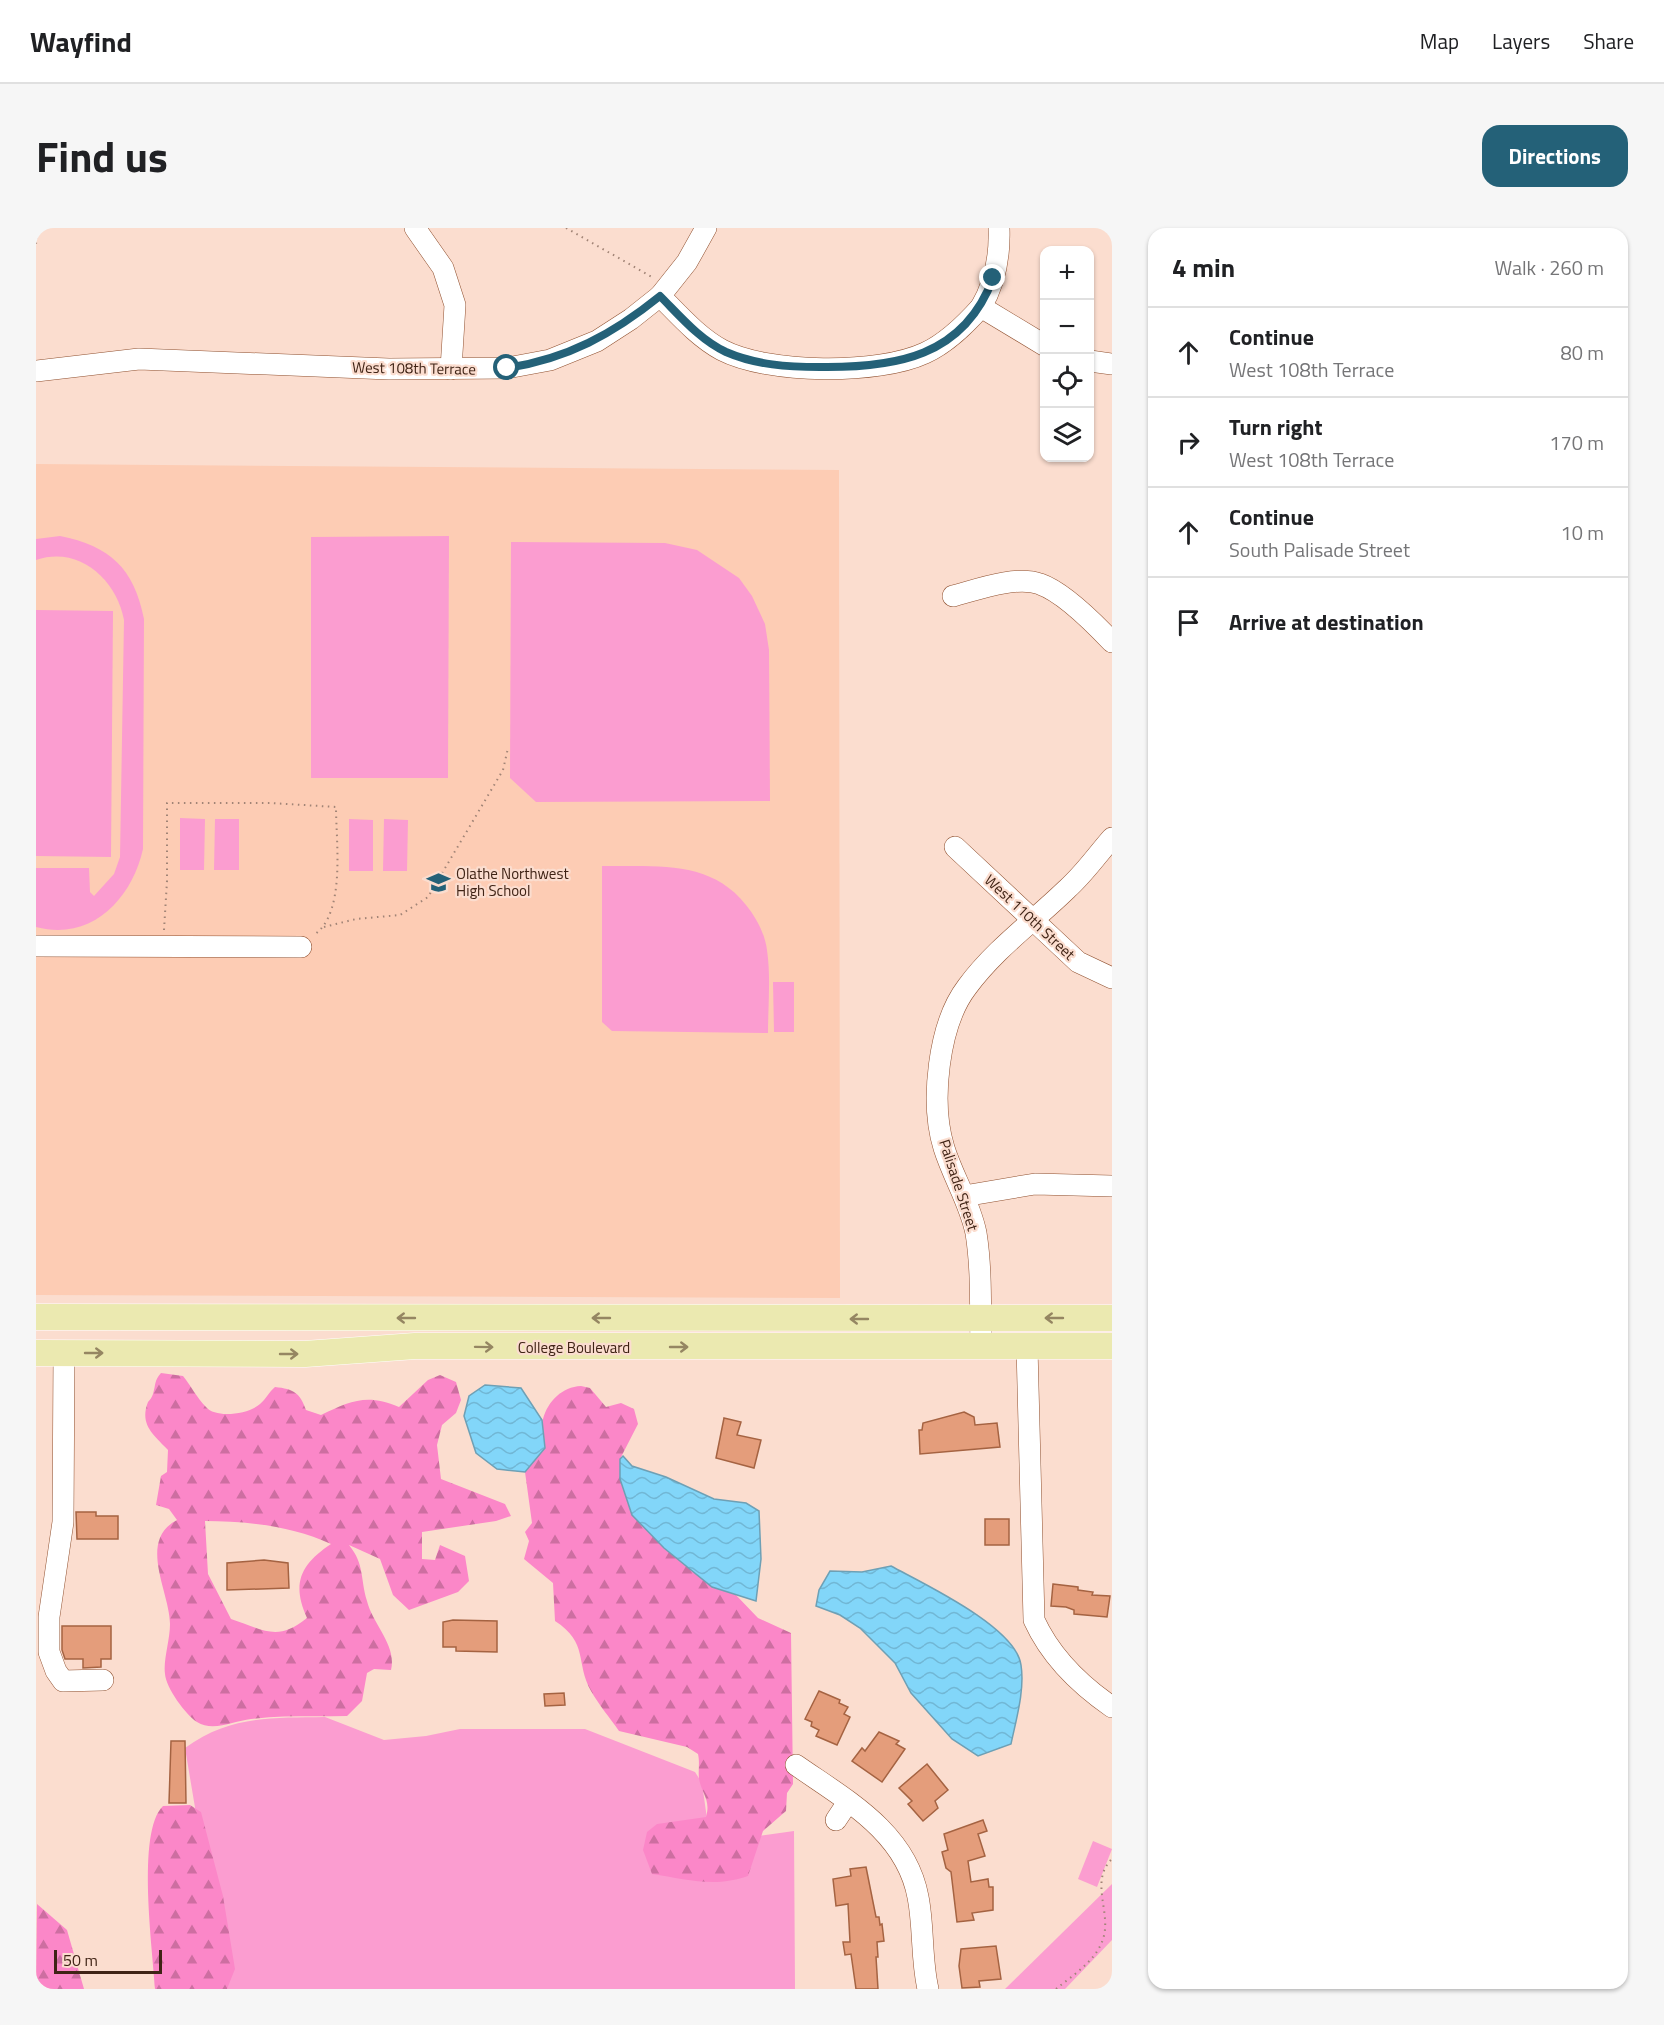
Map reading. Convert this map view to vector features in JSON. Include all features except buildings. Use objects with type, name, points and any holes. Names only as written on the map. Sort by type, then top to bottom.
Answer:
[{"type":"main road","name":"College Boulevard","points":[[36,1317],[1112,1318]]},
{"type":"main road","name":"College Boulevard","points":[[36,1353],[305,1354],[415,1346],[1112,1346]]},
{"type":"street","points":[[415,228],[443,268],[455,305],[452,369]]},
{"type":"street","name":"West 108th Terrace","points":[[36,371],[140,359],[452,369],[507,368],[564,355],[604,336],[664,292],[687,261],[706,228]]},
{"type":"street","points":[[664,292],[695,332],[720,349],[754,361],[786,367],[871,367],[912,358],[948,339],[981,307],[998,259],[999,228]]},
{"type":"street","points":[[981,307],[1040,343]]},
{"type":"street","points":[[1094,362],[1112,364]]},
{"type":"street","points":[[953,596],[1006,582],[1039,583],[1085,614],[1112,642]]},
{"type":"street","name":"Palisade Street","points":[[981,1347],[981,1274],[975,1231],[964,1196],[943,1148],[939,1116],[939,1054],[946,1027],[965,989],[994,953],[1070,887],[1112,838]]},
{"type":"street","name":"West 110th Street","points":[[956,847],[1078,962],[1112,978]]},
{"type":"street","points":[[36,946],[304,942]]},
{"type":"street","points":[[964,1196],[1035,1184],[1112,1186]]},
{"type":"street","points":[[1027,1347],[1034,1620],[1045,1644],[1093,1694],[1112,1707]]},
{"type":"street","points":[[64,1353],[63,1522],[49,1617],[50,1652],[56,1671],[63,1681],[103,1680]]},
{"type":"street","points":[[796,1765],[890,1835],[908,1865],[918,1896],[928,1989]]},
{"type":"street","points":[[836,1820],[848,1802]]},
{"type":"path","points":[[36,244],[38,228]]},
{"type":"path","points":[[566,228],[664,292]]},
{"type":"path","points":[[324,927],[356,920],[400,915],[428,897],[503,770],[508,748]]},
{"type":"path","points":[[164,937],[167,803],[271,803],[336,807],[334,904],[324,927],[304,942]]},
{"type":"path","points":[[1056,1989],[1086,1965],[1103,1941],[1105,1929],[1101,1882],[1107,1864],[1112,1859]]},
{"type":"shaded area","name":"Olathe Northwest High School","points":[[36,464],[839,470],[840,1298],[36,1295]]},
{"type":"shaded area","points":[[60,536],[78,540],[106,553],[126,573],[140,601],[144,619],[143,849],[129,884],[119,900],[91,922],[74,928],[56,930],[36,927],[36,868],[89,868],[90,892],[94,896],[114,874],[120,857],[124,620],[113,592],[93,569],[67,557],[36,560],[36,539]]},
{"type":"shaded area","points":[[449,536],[448,778],[311,778],[311,537]]},
{"type":"shaded area","points":[[511,542],[665,543],[697,550],[739,578],[752,596],[765,624],[769,650],[770,801],[536,802],[510,778]]},
{"type":"shaded area","points":[[36,610],[113,611],[111,857],[36,856]]},
{"type":"shaded area","points":[[180,818],[205,819],[204,870],[180,870]]},
{"type":"shaded area","points":[[215,819],[239,819],[239,870],[214,870]]},
{"type":"shaded area","points":[[349,819],[373,820],[373,871],[349,871]]},
{"type":"shaded area","points":[[384,819],[408,820],[407,871],[383,871]]},
{"type":"shaded area","points":[[602,866],[680,869],[699,873],[732,890],[753,915],[766,944],[769,971],[768,1033],[612,1031],[602,1022]]},
{"type":"shaded area","points":[[773,982],[794,982],[794,1032],[774,1032]]},
{"type":"shaded area","points":[[325,1717],[384,1740],[426,1736],[460,1729],[585,1729],[695,1772],[702,1783],[708,1826],[758,1836],[794,1831],[795,1989],[214,1989],[221,1962],[185,1748],[218,1729],[235,1724],[269,1719]]},
{"type":"shaded area","points":[[1093,1841],[1112,1849],[1097,1887],[1078,1879]]},
{"type":"shaded area","points":[[1112,1884],[1112,1940],[1065,1989],[1005,1989]]},
{"type":"green space","points":[[161,1373],[183,1376],[206,1407],[211,1411],[225,1414],[241,1413],[255,1407],[275,1387],[295,1393],[306,1410],[321,1415],[359,1400],[377,1400],[399,1407],[428,1380],[440,1375],[456,1382],[461,1400],[456,1413],[442,1425],[437,1445],[441,1479],[505,1504],[511,1516],[496,1521],[422,1532],[422,1559],[435,1560],[440,1545],[465,1556],[469,1581],[458,1592],[409,1610],[393,1595],[380,1559],[349,1545],[358,1559],[370,1610],[388,1644],[392,1661],[391,1670],[374,1669],[367,1673],[362,1701],[347,1716],[263,1718],[210,1726],[193,1719],[173,1693],[165,1674],[170,1624],[157,1554],[159,1541],[165,1529],[177,1520],[169,1509],[156,1505],[161,1476],[167,1472],[168,1450],[149,1429],[145,1417],[148,1402]],"holes":[[[205,1521],[285,1529],[331,1544],[312,1559],[302,1575],[300,1594],[307,1618],[279,1632],[262,1630],[231,1619],[208,1574]]]},
{"type":"green space","points":[[581,1386],[590,1388],[606,1407],[621,1403],[634,1409],[638,1424],[620,1459],[632,1515],[664,1548],[712,1586],[735,1594],[758,1618],[791,1633],[793,1784],[787,1793],[786,1811],[763,1831],[748,1876],[736,1880],[712,1882],[652,1874],[643,1850],[647,1832],[657,1824],[706,1817],[706,1797],[699,1779],[698,1754],[687,1747],[619,1731],[586,1681],[580,1653],[573,1637],[555,1621],[553,1583],[524,1559],[529,1541],[525,1532],[532,1523],[525,1472],[545,1448],[542,1422],[548,1406],[562,1392]]},
{"type":"green space","points":[[190,1805],[201,1812],[223,1896],[235,1969],[227,1989],[155,1989],[148,1893],[150,1840],[155,1820],[163,1806]]},
{"type":"green space","points":[[37,1904],[67,1930],[84,1989],[36,1989]]},
{"type":"water","points":[[485,1385],[521,1388],[542,1420],[545,1448],[525,1472],[497,1469],[476,1453],[464,1416],[469,1396]]},
{"type":"water","points":[[623,1456],[632,1466],[666,1477],[714,1499],[746,1503],[759,1511],[761,1559],[756,1601],[712,1587],[664,1548],[632,1515],[620,1479],[620,1459]]},
{"type":"water","points":[[891,1566],[966,1608],[1003,1636],[1015,1651],[1021,1665],[1022,1685],[1011,1744],[978,1756],[952,1739],[911,1693],[895,1663],[860,1628],[840,1615],[816,1606],[819,1590],[830,1571],[862,1572]]},
{"type":"place","name":"Olathe Northwest High School","points":[[438,882]]},
{"type":"route","points":[[507,368],[550,360],[597,341],[631,319],[660,296],[695,332],[736,356],[786,367],[882,366],[920,356],[948,339],[981,307],[993,278]]}]
